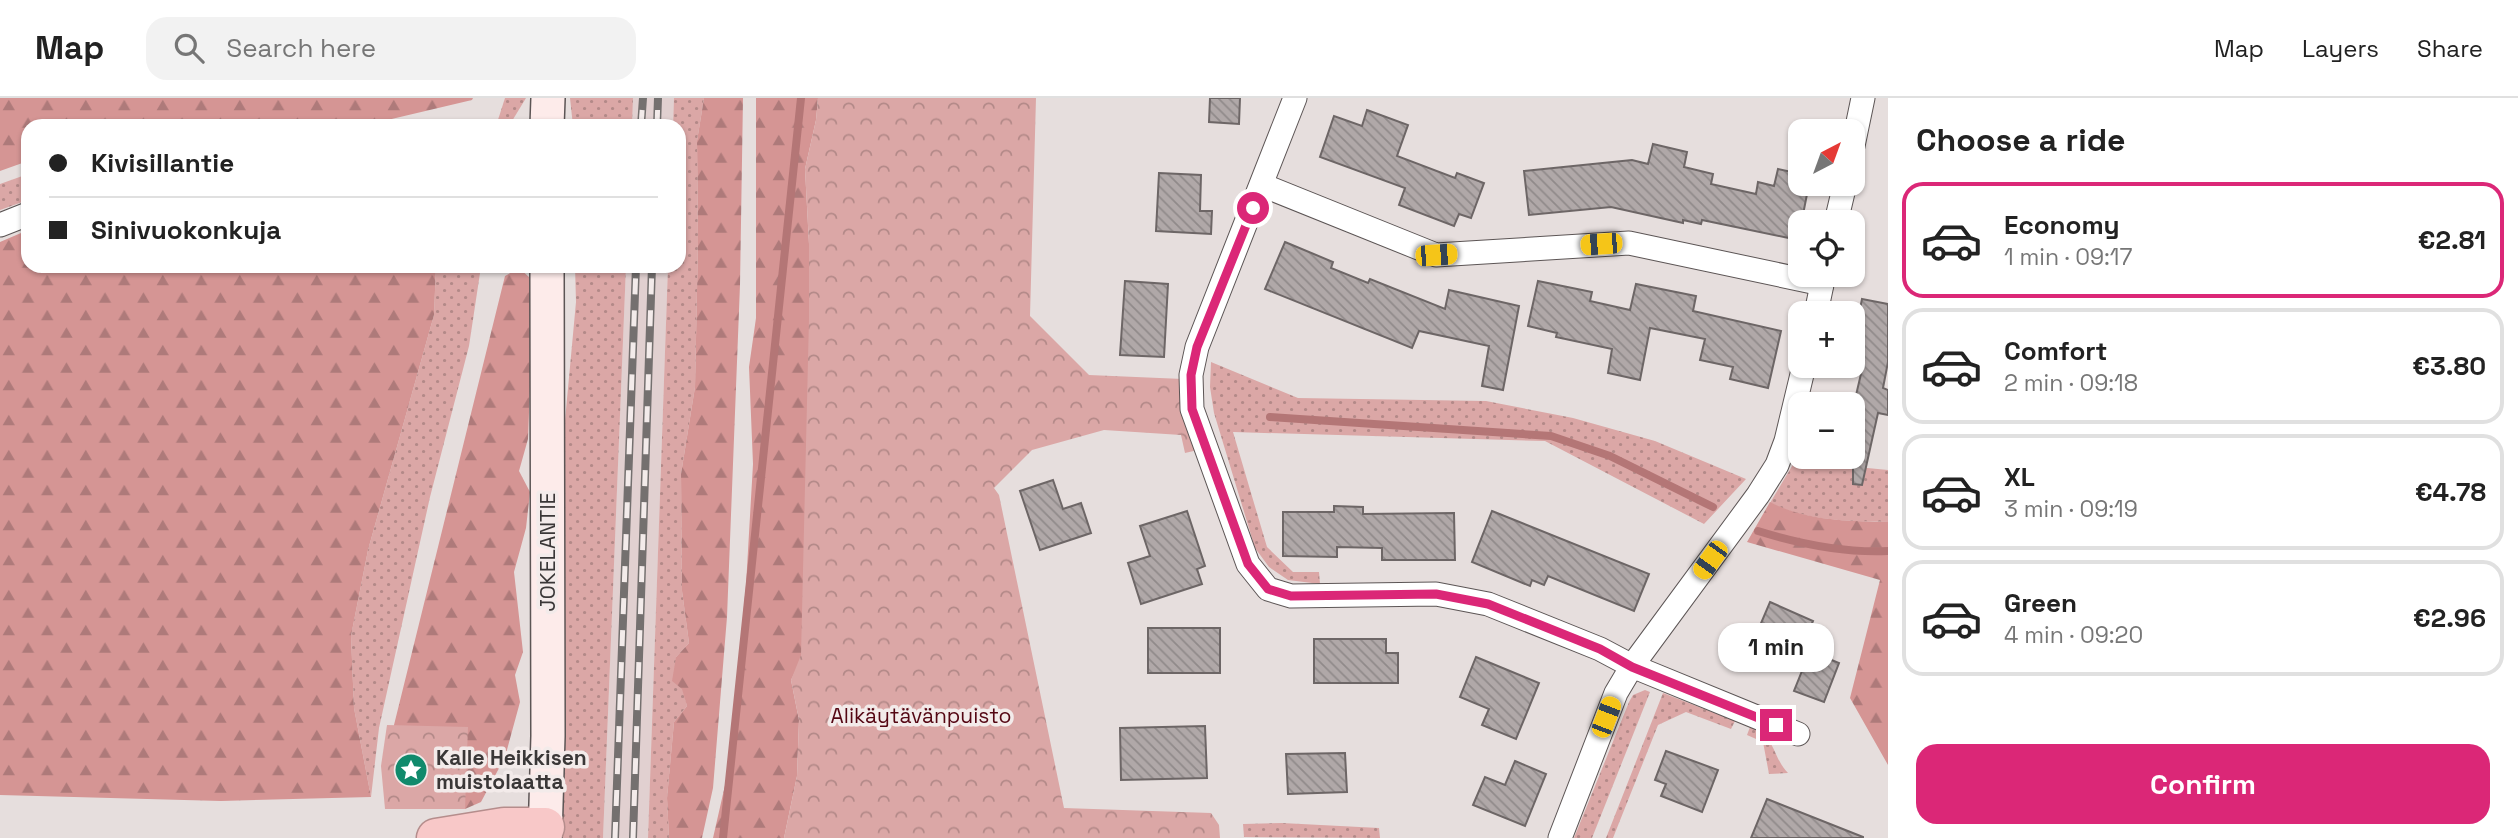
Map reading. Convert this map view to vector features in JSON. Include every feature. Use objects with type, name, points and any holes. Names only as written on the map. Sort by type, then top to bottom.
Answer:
[{"type":"highway","points":[[436,838],[504,827],[545,832]]},
{"type":"main road","points":[[547,119],[548,98]]},
{"type":"main road","name":"JOKELANTIE","points":[[545,832],[548,736],[547,273]]},
{"type":"street","points":[[1295,98],[1197,347],[1191,375],[1192,409],[1248,564],[1268,589],[1291,596],[1436,594],[1488,604],[1600,649],[1632,667],[1798,734]]},
{"type":"street","points":[[1859,119],[1863,98]]},
{"type":"street","points":[[1262,185],[1436,255],[1629,243],[1788,273]]},
{"type":"street","points":[[0,225],[21,217]]},
{"type":"street","points":[[1560,838],[1616,693],[1632,667],[1758,495],[1777,464],[1786,441],[1801,378]]},
{"type":"shaded area","points":[[633,98],[674,98],[673,119],[632,119]]},
{"type":"shaded area","points":[[626,273],[668,273],[648,838],[603,838]]},
{"type":"green space","points":[[0,98],[473,98],[392,119],[21,119],[21,164],[0,171]]},
{"type":"green space","points":[[505,98],[526,98],[513,119],[498,119]]},
{"type":"green space","points":[[570,98],[633,98],[632,119],[572,119]]},
{"type":"green space","points":[[674,98],[704,98],[697,141],[695,387],[681,474],[682,591],[689,643],[676,657],[687,706],[674,722],[667,798],[669,838],[648,838],[668,273],[686,273],[686,119],[673,119]]},
{"type":"green space","points":[[704,98],[743,98],[740,285],[727,617],[713,788],[702,838],[669,838],[667,798],[674,722],[687,706],[682,689],[672,681],[676,657],[689,643],[682,591],[681,474],[695,387],[697,141]]},
{"type":"green space","points":[[756,98],[818,98],[805,169],[809,244],[900,470],[791,680],[799,720],[797,776],[784,838],[713,838],[728,772],[746,585],[753,464],[749,367],[756,318]]},
{"type":"green space","name":"Alikäytävänpuisto","points":[[818,98],[1036,98],[1030,316],[1089,375],[1183,379],[1198,450],[1185,453],[1181,435],[1104,430],[1032,450],[994,488],[999,495],[1064,808],[1211,813],[1219,825],[1220,838],[784,838],[797,776],[799,720],[791,680],[801,655],[809,319],[805,169]]},
{"type":"green space","points":[[21,176],[21,202],[0,210],[0,184]]},
{"type":"green space","points":[[21,233],[21,273],[436,273],[434,315],[368,550],[351,636],[354,708],[371,797],[221,801],[0,795],[0,242]]},
{"type":"green space","points":[[436,273],[480,273],[469,346],[430,497],[379,728],[371,797],[354,708],[351,636],[368,550],[434,315]]},
{"type":"green space","points":[[510,273],[525,273],[529,277],[532,332],[528,439],[519,471],[530,492],[526,528],[514,572],[523,652],[515,675],[520,702],[505,757],[481,802],[465,809],[385,809],[394,725],[505,276]]},
{"type":"green space","points":[[575,273],[626,273],[603,838],[560,838],[563,442],[576,302]]},
{"type":"green space","points":[[1211,362],[1298,398],[1486,401],[1573,418],[1655,441],[1746,479],[1704,524],[1545,441],[1233,432],[1267,547],[1293,572],[1319,572],[1320,584],[1288,580],[1269,567],[1255,548],[1214,413],[1210,387]]},
{"type":"green space","points":[[1790,469],[1888,470],[1888,522],[1813,517],[1770,503]]},
{"type":"green space","points":[[1770,502],[1813,516],[1888,522],[1888,765],[1850,698],[1880,580],[1747,542]]},
{"type":"green space","points":[[1645,690],[1650,692],[1592,838],[1574,838],[1629,702],[1633,695]]},
{"type":"green space","points":[[1663,693],[1735,721],[1731,729],[1686,712],[1658,725],[1613,838],[1606,838]]},
{"type":"green space","points":[[387,725],[468,727],[465,809],[385,809],[381,766]]},
{"type":"green space","points":[[1750,727],[1765,736],[1788,773],[1769,774],[1763,742],[1747,735]]},
{"type":"green space","points":[[1282,823],[1379,828],[1380,838],[1244,837],[1243,824]]},
{"type":"building","points":[[1210,98],[1240,98],[1239,124],[1209,122]]},
{"type":"building","points":[[1367,110],[1408,125],[1397,156],[1455,178],[1457,173],[1484,183],[1471,218],[1459,214],[1454,226],[1399,205],[1405,188],[1320,157],[1334,116],[1362,126]]},
{"type":"building","points":[[1653,144],[1687,152],[1684,167],[1713,174],[1711,184],[1756,194],[1758,182],[1774,186],[1778,169],[1788,171],[1788,196],[1807,196],[1804,210],[1788,210],[1788,238],[1702,220],[1701,224],[1683,220],[1683,223],[1611,207],[1529,215],[1524,171],[1632,160],[1648,164]]},
{"type":"building","points":[[1159,173],[1201,175],[1200,211],[1212,211],[1211,234],[1156,231]]},
{"type":"building","points":[[1285,242],[1333,262],[1331,268],[1368,283],[1370,279],[1445,309],[1449,290],[1519,306],[1503,390],[1482,386],[1489,346],[1419,331],[1412,348],[1265,289]]},
{"type":"building","points":[[1125,281],[1168,284],[1164,357],[1120,355]]},
{"type":"building","points":[[1538,281],[1592,292],[1590,301],[1630,310],[1636,284],[1696,296],[1693,311],[1781,331],[1768,388],[1730,379],[1733,367],[1700,360],[1705,339],[1650,328],[1640,380],[1608,373],[1612,349],[1556,337],[1557,333],[1528,326]]},
{"type":"building","points":[[1862,299],[1888,304],[1888,362],[1883,388],[1888,390],[1888,415],[1878,413],[1862,485],[1853,484],[1853,469],[1865,469],[1865,392],[1857,392],[1860,378],[1865,378],[1865,301]]},
{"type":"building","points":[[1053,480],[1063,509],[1081,503],[1091,533],[1040,550],[1020,491]]},
{"type":"building","points":[[1334,506],[1363,507],[1363,514],[1454,513],[1455,560],[1382,560],[1382,548],[1337,547],[1337,557],[1283,556],[1283,512],[1334,512]]},
{"type":"building","points":[[1187,511],[1205,566],[1197,569],[1202,584],[1141,604],[1128,563],[1150,556],[1140,526]]},
{"type":"building","points":[[1492,511],[1649,574],[1634,611],[1548,576],[1544,585],[1532,580],[1530,586],[1472,562]]},
{"type":"building","points":[[1770,602],[1813,621],[1799,654],[1756,635]]},
{"type":"building","points":[[1148,628],[1220,628],[1220,673],[1148,673]]},
{"type":"building","points":[[1314,639],[1386,639],[1386,653],[1398,653],[1398,683],[1314,683]]},
{"type":"building","points":[[1810,651],[1839,663],[1824,702],[1794,691]]},
{"type":"building","points":[[1476,657],[1539,683],[1516,739],[1482,725],[1489,709],[1460,697]]},
{"type":"building","points":[[1205,726],[1207,778],[1121,780],[1120,728]]},
{"type":"building","points":[[1666,751],[1718,770],[1702,812],[1661,796],[1666,784],[1655,780]]},
{"type":"building","points":[[1345,753],[1347,792],[1288,794],[1286,754]]},
{"type":"building","points":[[1515,761],[1546,774],[1525,826],[1473,805],[1485,777],[1505,785]]},
{"type":"building","points":[[1767,799],[1863,837],[1863,838],[1751,838]]},
{"type":"waterway","points":[[723,838],[801,98]]},
{"type":"waterway","points":[[1270,417],[1551,436],[1610,456],[1713,507]]},
{"type":"waterway","points":[[1758,531],[1822,547],[1888,551]]},
{"type":"railway","points":[[642,119],[643,98]]},
{"type":"railway","points":[[657,119],[658,98]]},
{"type":"railway","points":[[615,838],[636,273]]},
{"type":"railway","points":[[633,838],[652,273]]},
{"type":"place","name":"Kalle Heikkisen muistolaatta","points":[[411,770]]},
{"type":"route","points":[[1253,208],[1197,347],[1191,375],[1192,409],[1248,564],[1268,589],[1291,596],[1436,594],[1488,604],[1600,649],[1632,667],[1776,725]]}]
